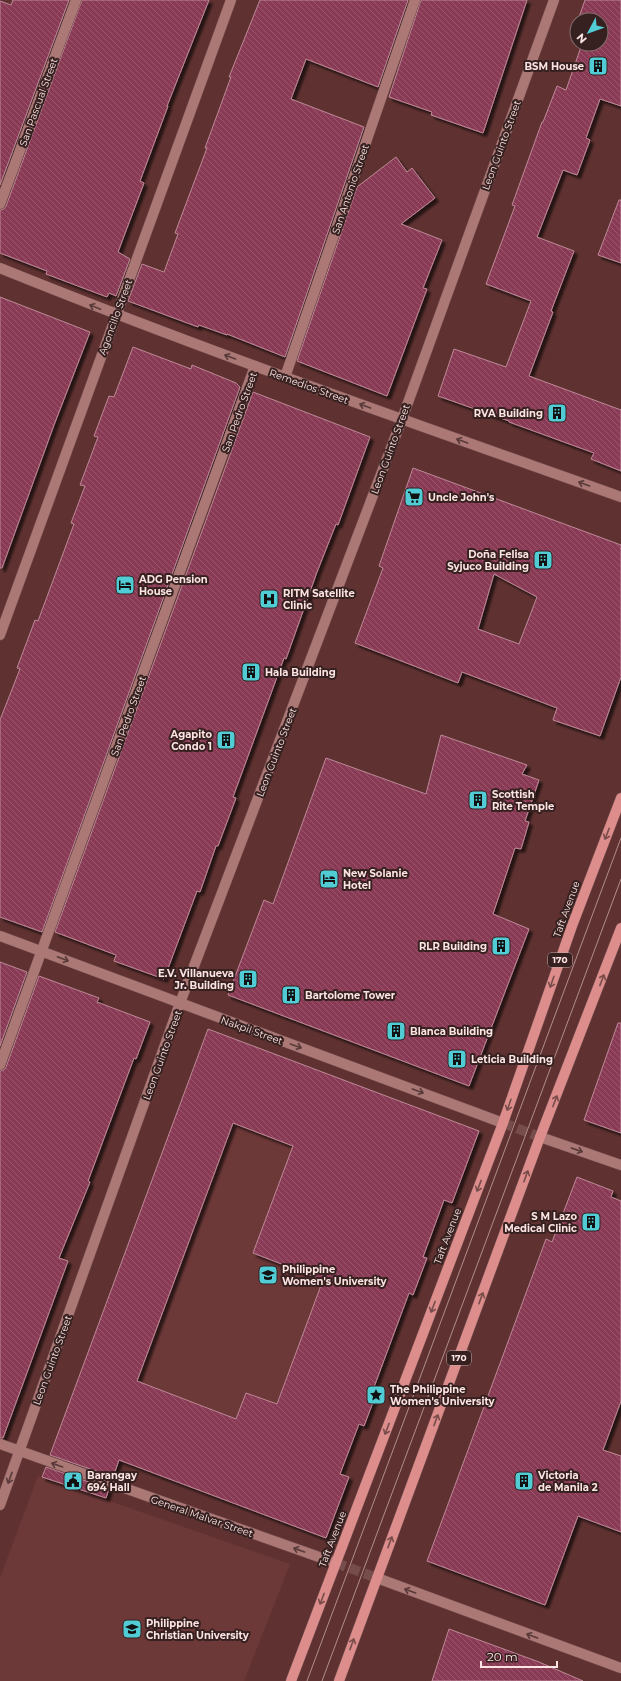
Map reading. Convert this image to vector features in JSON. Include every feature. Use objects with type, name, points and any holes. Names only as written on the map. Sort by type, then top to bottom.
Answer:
[{"type":"main road","name":"Taft Avenue","points":[[291,1681],[503,1123],[572,926],[621,798]]},
{"type":"main road","name":"170","points":[[339,1681],[540,1137],[621,928]]},
{"type":"street","name":"San Pascual Street","points":[[0,204],[76,0]]},
{"type":"street","name":"Agoncillo Street","points":[[0,635],[231,0]]},
{"type":"street","name":"San Antonio Street","points":[[285,377],[415,0]]},
{"type":"street","name":"Leon Guinto Street","points":[[0,1505],[180,1003],[402,419],[554,0]]},
{"type":"street","name":"Remedios Street","points":[[0,268],[116,315],[621,497]]},
{"type":"street","name":"San Pedro Street","points":[[0,1065],[255,366]]},
{"type":"street","name":"Nakpil Street","points":[[0,936],[503,1123]]},
{"type":"street","points":[[540,1137],[621,1165]]},
{"type":"street","name":"General Malvar Street","points":[[0,1444],[336,1563]]},
{"type":"street","points":[[377,1578],[621,1668]]},
{"type":"shaded area","name":"Philippine Women's University","points":[[208,1029],[479,1131],[452,1203],[444,1200],[423,1257],[427,1258],[413,1295],[409,1293],[374,1387],[378,1389],[364,1426],[359,1424],[340,1474],[349,1477],[326,1538],[57,1437]]},
{"type":"shaded area","name":"Philippine Christian University","points":[[38,1476],[290,1564],[244,1681],[0,1681],[0,1578]]},
{"type":"building","points":[[13,0],[69,0],[0,185],[0,1],[11,5]]},
{"type":"building","points":[[82,0],[209,0],[167,106],[140,181],[144,183],[118,252],[130,259],[116,296],[109,293],[107,297],[46,274],[47,271],[0,253],[0,210],[4,209],[6,206]]},
{"type":"building","points":[[260,0],[408,0],[378,87],[306,59],[291,99],[364,127],[285,357],[227,334],[199,325],[198,327],[128,301],[142,264],[164,272],[178,234],[175,233],[207,148],[205,148],[231,77],[229,77]]},
{"type":"building","points":[[421,0],[527,0],[483,133],[431,115],[432,112],[389,97]]},
{"type":"building","points":[[585,0],[621,0],[621,106],[600,99],[586,138],[590,140],[577,175],[563,170],[537,237],[574,251],[551,311],[553,312],[529,376],[621,410],[621,471],[591,459],[594,453],[438,396],[454,349],[506,367],[531,301],[486,284],[515,206],[512,205],[542,122],[557,86],[566,90],[579,52],[609,52],[609,12],[581,12]]},
{"type":"building","points":[[396,157],[407,172],[412,168],[435,198],[401,224],[442,240],[423,288],[427,289],[387,396],[297,361],[357,187]]},
{"type":"building","points":[[619,200],[621,200],[621,263],[598,255]]},
{"type":"building","points":[[0,297],[90,332],[54,425],[2,568],[0,568]]},
{"type":"building","points":[[133,347],[191,369],[192,365],[236,383],[240,387],[42,932],[0,917],[0,720],[20,669],[17,668],[35,620],[38,621],[74,524],[71,523],[85,486],[80,485],[98,437],[94,436],[109,396],[114,397]]},
{"type":"building","points":[[253,392],[370,437],[338,525],[336,524],[317,572],[286,659],[284,658],[233,797],[236,798],[218,846],[216,846],[200,892],[197,891],[164,979],[114,961],[116,955],[55,932]]},
{"type":"building","points":[[413,468],[621,545],[621,677],[600,736],[553,720],[557,708],[462,672],[458,683],[355,643],[383,568],[379,566]],"holes":[[[494,574],[537,597],[519,644],[478,629]]]},
{"type":"building","points":[[441,735],[527,765],[522,774],[539,780],[525,821],[529,822],[521,849],[515,848],[493,914],[529,929],[469,1086],[228,995],[264,900],[273,904],[326,758],[426,794]]},
{"type":"building","points":[[0,962],[27,972],[0,1046]]},
{"type":"building","points":[[39,976],[99,998],[97,1002],[150,1022],[136,1059],[134,1058],[88,1181],[90,1182],[59,1258],[68,1261],[3,1438],[0,1438],[0,1071],[4,1070],[6,1067]]},
{"type":"building","points":[[618,1023],[621,1023],[621,1133],[584,1120]]},
{"type":"building","name":"Philippine Women's University","points":[[208,1029],[479,1131],[452,1203],[444,1200],[423,1257],[427,1258],[413,1295],[409,1293],[374,1387],[378,1389],[364,1426],[359,1424],[340,1474],[349,1477],[326,1538],[119,1460],[113,1477],[50,1455]],"holes":[[[233,1123],[293,1146],[253,1253],[323,1280],[277,1404],[246,1393],[236,1419],[137,1381]]]},
{"type":"building","name":"Victoria de Manila 2","points":[[577,1177],[613,1191],[611,1197],[621,1201],[621,1401],[603,1450],[621,1456],[621,1532],[578,1516],[545,1605],[427,1561],[546,1239],[552,1242]]},
{"type":"building","name":"Barangay 694 Hall","points":[[46,1467],[109,1489],[106,1498],[42,1477]]},
{"type":"building","points":[[449,1629],[539,1662],[583,1681],[432,1681]]},
{"type":"tunnel","points":[[503,1123],[540,1137]]},
{"type":"tunnel","points":[[336,1563],[377,1578]]},
{"type":"tram line","points":[[307,1681],[621,838]]},
{"type":"tram line","points":[[322,1681],[621,879]]},
{"type":"place","name":"BSM House","points":[[598,66]]},
{"type":"place","name":"RVA Building","points":[[557,413]]},
{"type":"place","name":"Uncle John's","points":[[414,497]]},
{"type":"place","name":"Doña Felisa Syjuco Building","points":[[543,560]]},
{"type":"place","name":"ADG Pension House","points":[[125,585]]},
{"type":"place","name":"RITM Satellite Clinic","points":[[269,599]]},
{"type":"place","name":"Hala Building","points":[[251,672]]},
{"type":"place","name":"Agapito Condo 1","points":[[226,740]]},
{"type":"place","name":"Scottish Rite Temple","points":[[478,800]]},
{"type":"place","name":"New Solanie Hotel","points":[[329,879]]},
{"type":"place","name":"RLR Building","points":[[501,946]]},
{"type":"place","name":"E.V. Villanueva Jr. Building","points":[[248,979]]},
{"type":"place","name":"Bartolome Tower","points":[[291,995]]},
{"type":"place","name":"Blanca Building","points":[[396,1031]]},
{"type":"place","name":"Leticia Building","points":[[457,1059]]},
{"type":"place","name":"S M Lazo Medical Clinic","points":[[591,1222]]},
{"type":"place","name":"Philippine Women's University","points":[[268,1275]]},
{"type":"place","name":"The Philippine Women's University","points":[[376,1395]]},
{"type":"place","name":"Barangay 694 Hall","points":[[73,1481]]},
{"type":"place","name":"Victoria de Manila 2","points":[[524,1481]]},
{"type":"place","name":"Philippine Christian University","points":[[132,1629]]}]
